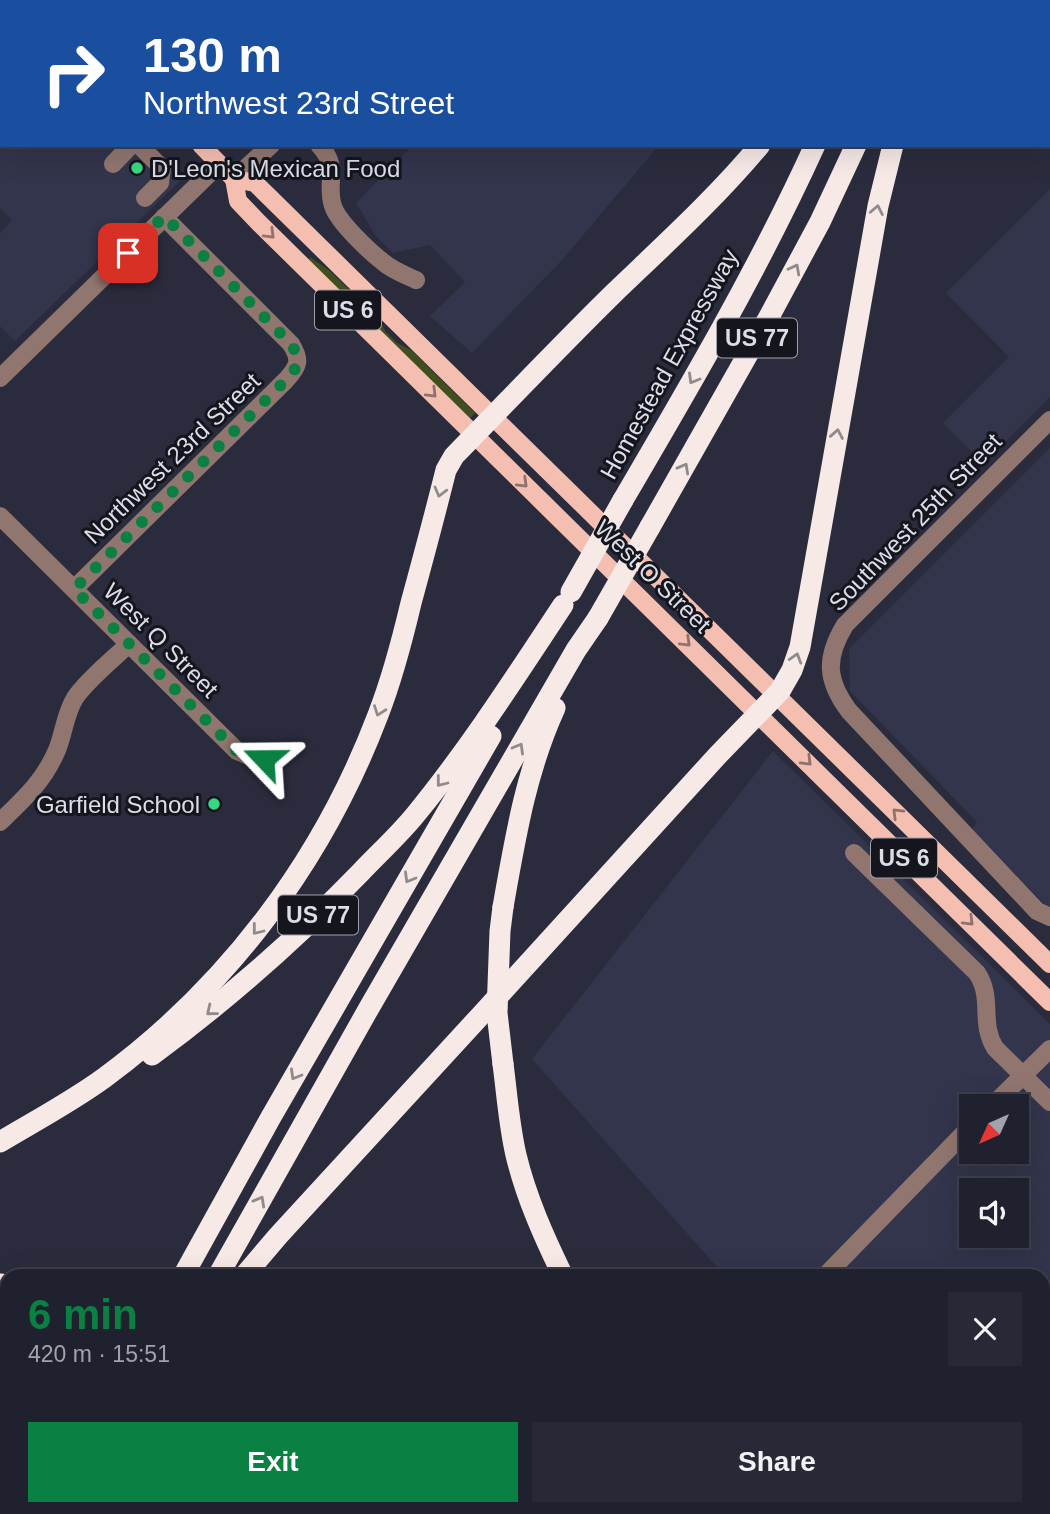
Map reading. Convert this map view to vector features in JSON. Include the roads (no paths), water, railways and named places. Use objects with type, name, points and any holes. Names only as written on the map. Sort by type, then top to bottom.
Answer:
[{"type":"highway","points":[[0,1142],[62,1106],[142,1048],[219,975],[251,938],[317,844],[360,760],[396,661],[446,470],[454,456],[612,295],[702,209],[758,147]]},
{"type":"highway","name":"Homestead Expressway","points":[[567,598],[751,274],[814,147]]},
{"type":"highway","name":"US 77","points":[[223,1268],[576,650],[598,618],[650,527],[807,246],[855,147]]},
{"type":"highway","points":[[250,1269],[789,679],[800,648],[878,206],[893,147]]},
{"type":"highway","points":[[187,1269],[271,1116],[488,741],[567,598]]},
{"type":"highway","name":"US 77","points":[[0,1150],[85,1100],[188,1029],[296,937],[415,816],[477,735],[567,598]]},
{"type":"highway","points":[[560,1269],[534,1213],[514,1142],[497,1013],[500,931],[514,843],[532,766],[557,704],[598,618]]},
{"type":"main road","name":"West O Street","points":[[203,147],[234,179],[255,184],[1050,964]]},
{"type":"main road","name":"West O Street","points":[[234,179],[238,201],[1050,1002]]},
{"type":"street","points":[[113,164],[129,147]]},
{"type":"street","points":[[141,147],[162,168],[160,183],[145,198]]},
{"type":"street","points":[[234,179],[269,147]]},
{"type":"street","points":[[320,147],[330,161],[331,197],[341,221],[384,263],[416,280]]},
{"type":"street","points":[[0,378],[219,164]]},
{"type":"street","name":"Northwest 23rd Street","points":[[74,589],[296,369],[298,357],[291,344],[164,216]]},
{"type":"street","name":"Southwest 25th Street","points":[[1050,420],[845,625],[832,652],[831,668],[832,683],[849,711],[1037,911],[1050,917]]},
{"type":"street","name":"West Q Street","points":[[0,516],[237,751],[264,759]]},
{"type":"street","points":[[0,822],[44,775],[58,748],[66,717],[77,696],[129,644]]},
{"type":"street","points":[[853,853],[977,973],[984,984],[986,995],[988,1037],[995,1048],[1050,1102]]},
{"type":"street","points":[[359,964],[386,980]]},
{"type":"street","points":[[1004,1094],[1050,1049]]},
{"type":"street","points":[[832,1269],[959,1138]]},
{"type":"place","name":"D'Leon's Mexican Food","points":[[137,168]]},
{"type":"place","name":"Garfield School","points":[[214,804]]}]
